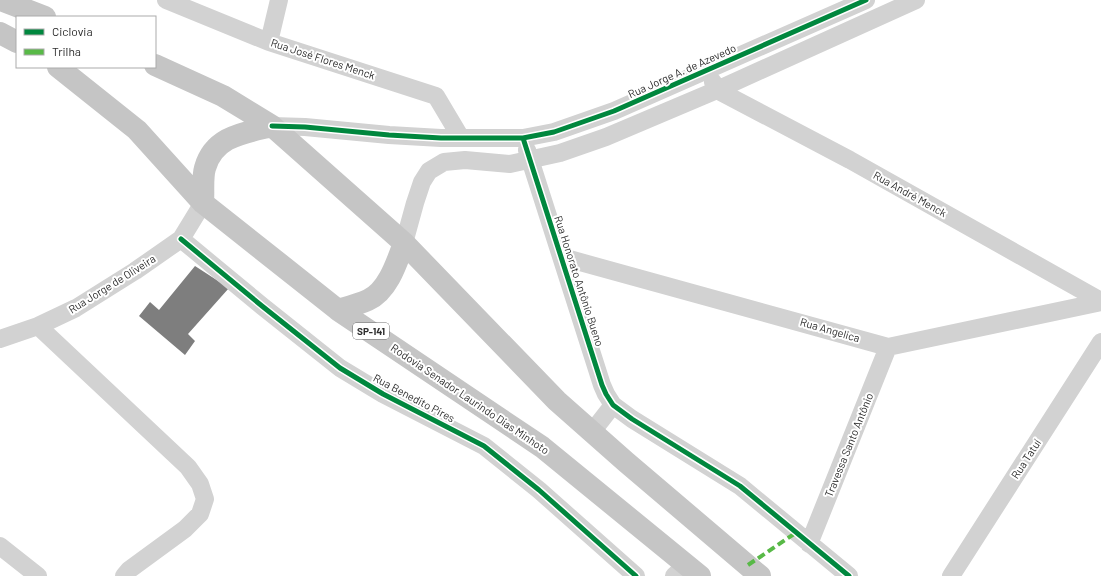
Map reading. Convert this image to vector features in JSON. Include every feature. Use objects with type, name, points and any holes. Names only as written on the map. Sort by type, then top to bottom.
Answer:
[{"type":"main road","points":[[1,0],[42,16]]},
{"type":"main road","points":[[0,33],[16,41]]},
{"type":"main road","points":[[156,65],[223,96],[272,126],[404,243],[557,401],[760,576]]},
{"type":"main road","name":"Rodovia Senador Laurindo Dias Minhoto","points":[[59,68],[137,130],[203,203],[338,310],[542,447],[687,572]]},
{"type":"main road","points":[[203,203],[204,169],[211,153],[222,142],[239,134],[272,126]]},
{"type":"main road","points":[[338,310],[370,300],[385,286],[398,261],[404,243]]},
{"type":"street","name":"Rua José Flores Menck","points":[[166,0],[269,42],[436,96],[461,138]]},
{"type":"street","points":[[269,42],[279,0]]},
{"type":"street","name":"Rua Jorge A. de Azevedo","points":[[272,126],[305,126],[389,135],[461,138],[523,138],[554,132],[614,111],[866,0]]},
{"type":"street","points":[[404,243],[422,182],[429,171],[444,162],[466,160],[510,164],[560,154],[606,137],[717,90],[916,0]]},
{"type":"street","points":[[708,70],[717,90]]},
{"type":"street","name":"Rua André Menck","points":[[717,90],[850,160],[1101,302]]},
{"type":"street","name":"Rua Honorato Antônio Bueno","points":[[523,138],[602,385],[613,405]]},
{"type":"street","name":"Rua Jorge de Oliveira","points":[[0,339],[38,326],[76,308],[102,293],[181,240],[203,203]]},
{"type":"street","name":"Rua Benedito Pires","points":[[181,240],[340,368],[383,394],[484,446],[539,490],[636,576]]},
{"type":"street","name":"Rua Angelica","points":[[562,257],[888,346],[1101,302]]},
{"type":"street","points":[[38,326],[188,467],[200,484],[205,499],[200,514],[185,529],[129,574]]},
{"type":"street","name":"Rua Tatuí","points":[[951,576],[1101,342]]},
{"type":"street","name":"Travessa Santo Antônio","points":[[809,544],[888,346]]},
{"type":"street","points":[[592,432],[613,405],[632,419],[740,486],[849,576]]},
{"type":"street","points":[[0,546],[38,576]]},
{"type":"building","points":[[195,266],[229,288],[188,334],[195,341],[185,355],[139,316],[150,302],[159,310]]},
{"type":"marked path","points":[[748,565],[797,532]]},
{"type":"cycle path","points":[[272,126],[305,127],[389,135],[441,138],[523,138],[554,132],[614,111],[866,0]]},
{"type":"cycle path","points":[[523,138],[602,385],[613,405],[632,419],[740,486],[849,576]]},
{"type":"cycle path","points":[[181,239],[340,368],[383,394],[484,446],[539,490],[636,576]]}]
